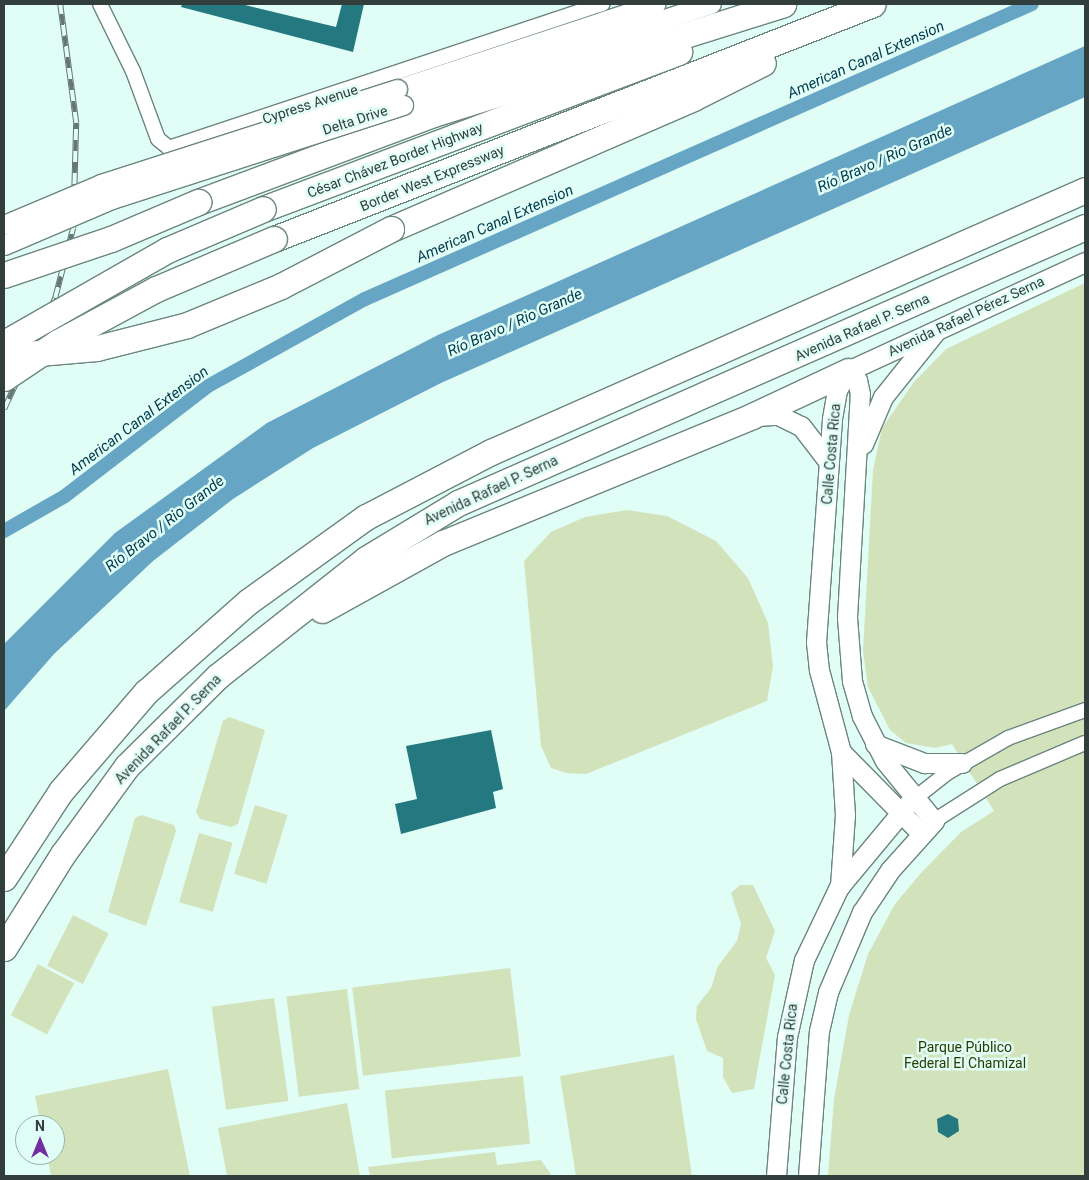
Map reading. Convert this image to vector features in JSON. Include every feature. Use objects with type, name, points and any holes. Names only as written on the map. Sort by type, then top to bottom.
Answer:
[{"type":"highway","points":[[4,275],[111,239],[198,202],[433,114],[783,4]]},
{"type":"highway","name":"César Chávez Border Highway","points":[[4,343],[167,250],[263,209],[799,4]]},
{"type":"highway","name":"Border West Expressway","points":[[4,378],[58,342],[156,289],[274,239],[873,4]]},
{"type":"highway","points":[[4,356],[97,348],[187,325],[281,286],[391,229],[693,98],[880,4]]},
{"type":"highway","points":[[4,878],[61,791],[146,692],[249,600],[366,517],[491,452],[1085,190]]},
{"type":"highway","name":"Avenida Rafael P. Serna","points":[[4,948],[63,854],[127,766],[218,676],[267,635],[366,559],[458,503],[1085,228]]},
{"type":"highway","points":[[267,635],[316,613],[442,543],[752,416],[848,371]]},
{"type":"main road","name":"Delta Drive","points":[[4,245],[112,198],[400,97],[654,4]]},
{"type":"main road","name":"Delta Drive","points":[[4,225],[101,184],[711,4]]},
{"type":"main road","name":"Avenida Rafael Pérez Serna","points":[[848,371],[941,325],[1085,262]]},
{"type":"main road","points":[[855,464],[883,397],[941,325]]},
{"type":"main road","name":"Calle Costa Rica","points":[[848,371],[857,380],[860,394],[855,464],[848,653],[862,716],[875,744],[914,799],[927,827],[899,812],[841,752],[827,706],[816,642],[828,461],[837,390],[848,371]]},
{"type":"main road","points":[[752,416],[778,415],[801,426],[828,461]]},
{"type":"main road","points":[[875,744],[924,763],[962,763]]},
{"type":"main road","points":[[840,887],[845,815],[841,752]]},
{"type":"main road","name":"Calle Costa Rica","points":[[776,1176],[793,996],[807,953],[840,887],[899,812],[914,799]]},
{"type":"main road","points":[[808,1176],[819,1031],[828,992],[862,912],[927,827]]},
{"type":"street","name":"Cypress Avenue","points":[[100,4],[133,71],[158,139],[169,148],[604,4]]},
{"type":"street","points":[[914,799],[962,763],[1008,738],[1085,710]]},
{"type":"street","points":[[927,827],[1000,779],[1085,743]]},
{"type":"green space","name":"Parque Público Federal El Chamizal","points":[[1085,283],[1085,1176],[828,1176],[834,1099],[849,1015],[868,954],[895,904],[921,873],[961,832],[994,811],[952,744],[935,748],[906,743],[890,730],[868,687],[863,651],[873,470],[882,428],[914,382],[946,349]]},
{"type":"green space","points":[[627,510],[667,516],[716,541],[748,578],[768,623],[773,666],[767,701],[586,774],[566,773],[551,768],[541,746],[524,561],[551,532],[585,517]]},
{"type":"green space","points":[[229,717],[265,730],[238,824],[231,827],[200,819],[196,812],[223,721]]},
{"type":"green space","points":[[255,805],[288,815],[266,884],[234,874]]},
{"type":"green space","points":[[141,815],[174,825],[176,831],[146,926],[108,912],[135,818]]},
{"type":"green space","points":[[199,833],[233,843],[213,912],[179,902]]},
{"type":"green space","points":[[740,885],[753,885],[775,931],[766,958],[775,975],[754,1089],[732,1093],[723,1077],[723,1058],[707,1051],[696,1019],[697,1006],[711,988],[718,966],[737,941],[741,924],[731,893]]},
{"type":"green space","points":[[73,915],[109,933],[83,984],[47,966]]},
{"type":"green space","points":[[38,964],[74,983],[47,1034],[11,1015]]},
{"type":"green space","points":[[510,968],[521,1056],[363,1076],[352,987]]},
{"type":"green space","points":[[347,989],[359,1089],[299,1097],[286,996]]},
{"type":"green space","points":[[274,998],[288,1101],[226,1110],[212,1007]]},
{"type":"green space","points":[[674,1055],[692,1176],[576,1176],[560,1076]]},
{"type":"green space","points":[[168,1069],[190,1176],[51,1176],[49,1165],[65,1165],[65,1115],[39,1115],[35,1096]]},
{"type":"green space","points":[[523,1076],[530,1144],[392,1158],[385,1091]]},
{"type":"green space","points":[[347,1103],[360,1176],[227,1176],[218,1128]]},
{"type":"green space","points":[[495,1152],[497,1165],[541,1160],[552,1176],[370,1176],[368,1167]]},
{"type":"water","name":"Río Bravo / Rio Grande","points":[[1085,46],[1085,97],[441,383],[313,448],[233,499],[153,561],[54,654],[4,711],[4,644],[115,533],[267,423],[438,335]]},
{"type":"building","points":[[182,4],[241,4],[336,27],[342,4],[364,4],[353,52],[181,7]]},
{"type":"building","points":[[491,730],[503,789],[493,792],[496,808],[401,834],[395,804],[417,799],[406,746]]},
{"type":"building","points":[[948,1114],[958,1119],[959,1131],[948,1138],[938,1132],[937,1119]]},
{"type":"waterway","name":"American Canal Extension","points":[[4,531],[65,496],[208,386],[365,299],[1032,4]]},
{"type":"railway","points":[[4,409],[55,298],[73,228],[76,123],[60,4]]}]
